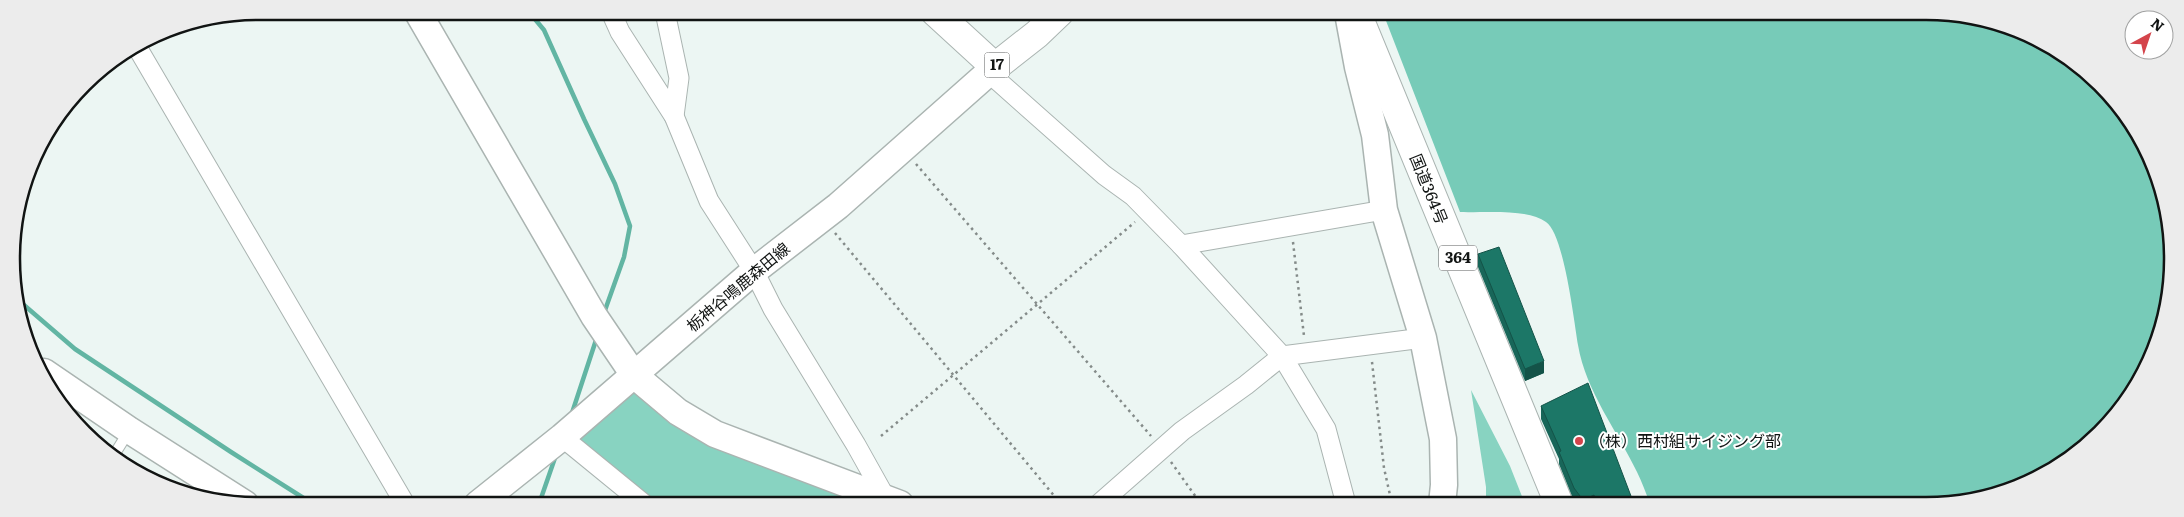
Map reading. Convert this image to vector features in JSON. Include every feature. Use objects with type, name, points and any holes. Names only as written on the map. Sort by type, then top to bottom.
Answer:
[{"type":"main road","name":"17","points":[[943,20],[992,70],[1038,34],[1052,20]]},
{"type":"main road","name":"国道364号","points":[[1360,20],[1555,497]]},
{"type":"street","points":[[422,20],[594,316],[634,375],[678,412],[715,434],[884,497]]},
{"type":"street","points":[[615,20],[620,32],[674,116],[709,201],[754,271],[773,309],[856,445],[890,497]]},
{"type":"street","points":[[667,20],[679,78],[674,116]]},
{"type":"street","points":[[1349,20],[1358,67],[1375,135],[1384,210],[1423,338],[1443,439],[1443,497]]},
{"type":"street","points":[[140,52],[401,497]]},
{"type":"street","points":[[992,70],[1148,211],[1282,356],[1326,430],[1344,497]]},
{"type":"street","name":"栃神谷鳴鹿森田線","points":[[487,497],[562,437],[754,271],[823,218],[992,70]]},
{"type":"street","points":[[1181,245],[1384,210]]},
{"type":"street","points":[[1107,497],[1161,448],[1282,356],[1423,338]]},
{"type":"street","points":[[52,377],[129,430],[231,495]]},
{"type":"street","points":[[562,437],[635,497]]},
{"type":"lane","points":[[117,451],[129,430]]},
{"type":"path","points":[[903,148],[1161,448],[1196,497]]},
{"type":"path","points":[[880,436],[1148,211]]},
{"type":"path","points":[[823,218],[1055,497]]},
{"type":"path","points":[[1290,226],[1306,353]]},
{"type":"path","points":[[1370,346],[1384,468],[1390,497]]},
{"type":"green space","points":[[1386,20],[1926,20],[1957,22],[1987,28],[2017,38],[2045,52],[2083,79],[2115,113],[2132,139],[2146,167],[2156,197],[2162,227],[2164,258],[2162,290],[2156,320],[2146,350],[2132,378],[2115,404],[2071,448],[2045,465],[2017,479],[1987,489],[1957,495],[1926,497],[1647,497],[1629,456],[1588,379],[1578,345],[1563,260],[1552,230],[1546,222],[1528,215],[1504,212],[1460,212]]},
{"type":"green space","points":[[634,375],[678,412],[873,497],[635,497],[562,437]]},
{"type":"green space","points":[[1471,390],[1510,466],[1522,497],[1486,497]]},
{"type":"building","points":[[1499,247],[1544,361],[1525,369],[1478,254]]},
{"type":"building","name":"（株）西村組サイジング部","points":[[1588,383],[1631,497],[1595,497],[1594,495],[1581,497],[1574,488],[1559,452],[1561,451],[1541,406]]},
{"type":"waterway","points":[[536,20],[544,30],[615,184],[630,226],[624,257],[604,313]]},
{"type":"waterway","points":[[25,306],[75,349],[302,497]]},
{"type":"waterway","points":[[572,413],[597,337]]},
{"type":"waterway","points":[[541,497],[556,455]]},
{"type":"place","name":"（株）西村組サイジング部","points":[[1579,441]]}]
